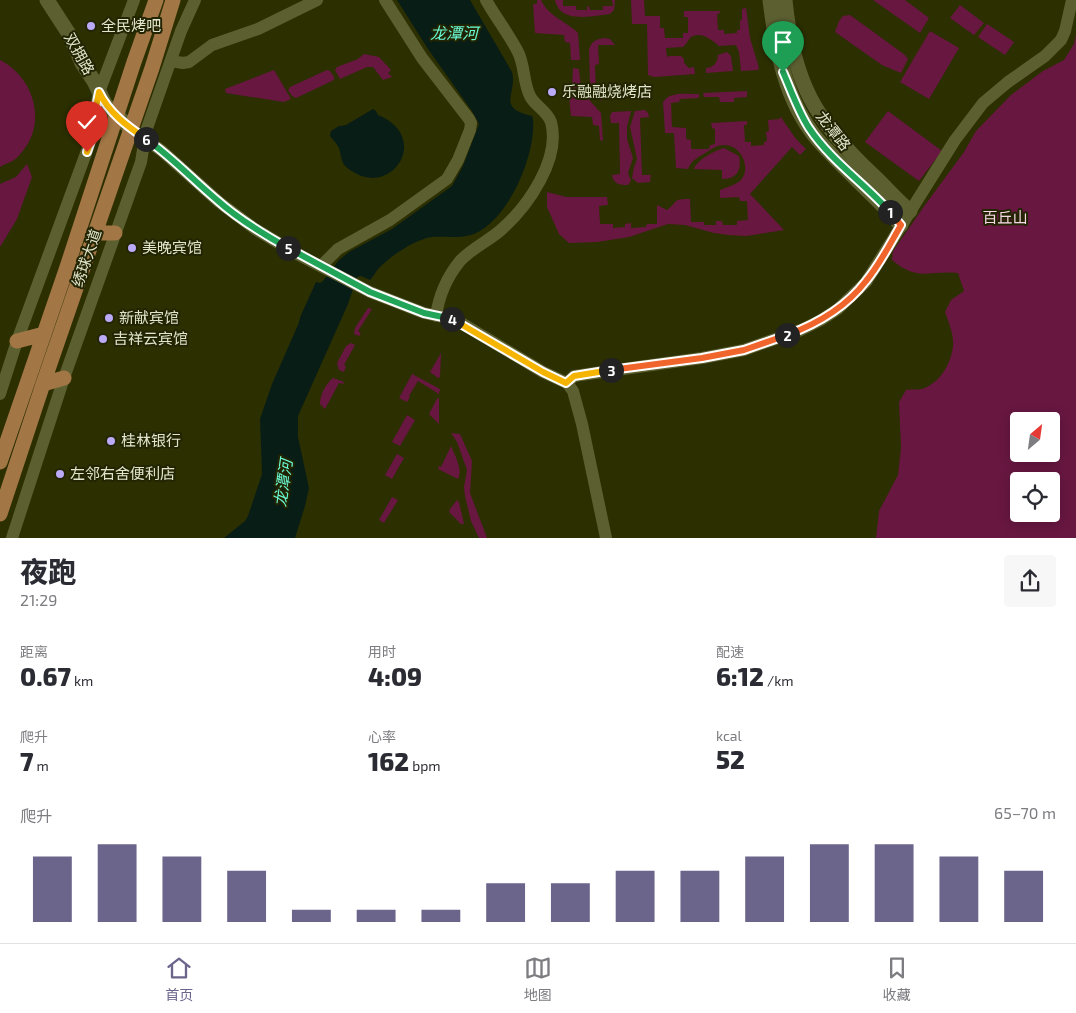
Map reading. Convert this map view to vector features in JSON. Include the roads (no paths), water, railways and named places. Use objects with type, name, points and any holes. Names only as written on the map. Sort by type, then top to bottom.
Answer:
[{"type":"main road","name":"双拥路","points":[[47,0],[69,34],[105,104],[131,129]]},
{"type":"main road","name":"绣球大道","points":[[1,456],[156,0]]},
{"type":"main road","name":"绣球大道","points":[[0,514],[152,68],[173,0]]},
{"type":"main road","name":"龙潭路","points":[[770,0],[776,42],[783,72],[808,127],[834,158],[880,201],[901,225]]},
{"type":"main road","name":"龙潭路","points":[[785,0],[798,71],[815,108],[844,147],[910,212]]},
{"type":"main road","points":[[96,233],[115,234]]},
{"type":"main road","points":[[17,341],[44,334]]},
{"type":"main road","points":[[43,384],[64,378]]},
{"type":"street","points":[[0,394],[17,341],[93,135],[96,126],[96,107],[99,92],[134,0]]},
{"type":"street","points":[[12,538],[64,378],[141,162],[144,138],[181,30],[194,0]]},
{"type":"street","points":[[171,61],[189,62],[212,45],[258,29],[317,0]]},
{"type":"street","points":[[324,268],[338,249],[390,220],[447,179],[458,160],[470,130],[471,123],[469,119],[422,58],[385,0]]},
{"type":"street","points":[[436,316],[440,297],[452,272],[469,252],[501,230],[525,206],[542,178],[552,146],[553,134],[550,120],[545,111],[531,98],[518,51],[486,0]]},
{"type":"street","points":[[566,383],[574,376],[702,358],[744,350],[800,330],[838,309],[866,282],[955,140],[983,103],[1008,82],[1045,56],[1061,40],[1072,0]]},
{"type":"street","points":[[131,129],[162,151],[218,202],[255,229],[370,292],[418,311],[456,320],[535,368],[566,383],[573,391],[577,404],[606,538]]},
{"type":"water","name":"龙潭河","points":[[397,0],[470,0],[512,72],[511,104],[514,109],[521,113],[532,116],[533,131],[528,159],[507,204],[486,227],[469,236],[426,238],[390,258],[370,280],[361,276],[357,277],[348,304],[298,416],[298,437],[309,488],[295,538],[224,538],[245,521],[248,516],[262,474],[260,419],[272,384],[316,282],[320,283],[323,281],[339,260],[349,252],[392,229],[452,186],[463,166],[479,124]]},
{"type":"water","points":[[373,109],[378,115],[394,125],[402,136],[404,149],[401,160],[393,170],[382,176],[369,178],[355,173],[345,166],[339,148],[330,136],[331,131],[339,126],[346,125]]},
{"type":"place","name":"全民烤吧","points":[[91,26]]},
{"type":"place","name":"乐融融烧烤店","points":[[552,92]]},
{"type":"place","name":"美晚宾馆","points":[[132,248]]},
{"type":"place","name":"新献宾馆","points":[[109,318]]},
{"type":"place","name":"吉祥云宾馆","points":[[103,339]]},
{"type":"place","name":"桂林银行","points":[[111,441]]},
{"type":"place","name":"左邻右舍便利店","points":[[60,474]]},
{"type":"park label","name":"百丘山","points":[[1005,218]]}]
